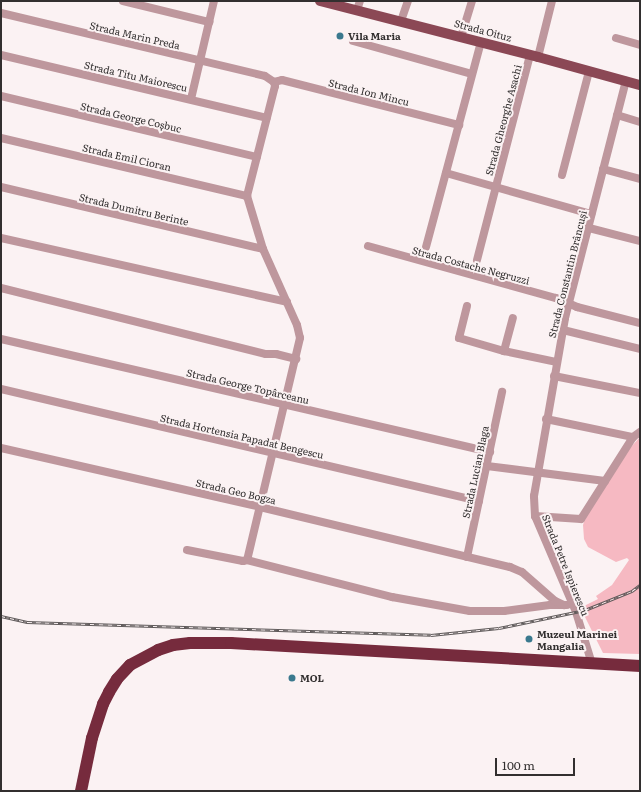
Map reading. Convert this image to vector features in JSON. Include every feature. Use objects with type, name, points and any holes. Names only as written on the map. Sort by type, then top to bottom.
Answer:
[{"type":"highway","points":[[81,791],[92,738],[103,704],[117,679],[130,665],[158,650],[184,643],[211,642],[640,666]]},
{"type":"main road","name":"Strada Oituz","points":[[320,1],[358,6],[401,21],[640,85]]},
{"type":"street","points":[[123,1],[209,22]]},
{"type":"street","points":[[191,99],[214,1]]},
{"type":"street","points":[[401,21],[408,1]]},
{"type":"street","points":[[461,37],[472,1]]},
{"type":"street","name":"Strada Gheorghe Asachi","points":[[552,1],[534,56],[496,188],[592,214]]},
{"type":"street","name":"Strada Marin Preda","points":[[1,13],[265,76],[274,82]]},
{"type":"street","points":[[616,38],[640,45]]},
{"type":"street","points":[[353,42],[472,74]]},
{"type":"street","points":[[426,247],[481,42]]},
{"type":"street","name":"Strada Titu Maiorescu","points":[[1,55],[267,118]]},
{"type":"street","points":[[562,175],[589,71]]},
{"type":"street","name":"Strada Constantin Brâncuși","points":[[538,473],[562,330],[626,81]]},
{"type":"street","points":[[247,560],[301,333],[263,249],[247,196],[275,86],[274,82]]},
{"type":"street","name":"Strada Ion Mincu","points":[[274,82],[289,82],[459,125]]},
{"type":"street","name":"Strada George Coșbuc","points":[[1,96],[258,157]]},
{"type":"street","points":[[617,115],[640,122]]},
{"type":"street","name":"Strada Emil Cioran","points":[[1,138],[247,196]]},
{"type":"street","points":[[603,169],[640,179]]},
{"type":"street","points":[[446,173],[496,188],[477,260]]},
{"type":"street","name":"Strada Dumitru Berinte","points":[[1,188],[263,249]]},
{"type":"street","points":[[589,228],[640,240]]},
{"type":"street","points":[[1,238],[286,302]]},
{"type":"street","name":"Strada Costache Negruzzi","points":[[368,246],[556,298],[568,305]]},
{"type":"street","points":[[1,288],[266,354],[276,354],[296,359]]},
{"type":"street","points":[[568,305],[640,323]]},
{"type":"street","points":[[467,306],[459,338],[504,351],[556,362]]},
{"type":"street","points":[[504,351],[513,318]]},
{"type":"street","points":[[562,330],[640,349]]},
{"type":"street","name":"Strada George Topârceanu","points":[[1,339],[490,452]]},
{"type":"street","points":[[554,376],[640,393]]},
{"type":"street","name":"Strada Hortensia Papadat Bengescu","points":[[1,389],[479,501]]},
{"type":"street","name":"Strada Lucian Blaga","points":[[467,557],[502,392]]},
{"type":"street","points":[[534,516],[581,519],[637,435],[546,419]]},
{"type":"street","name":"Strada Geo Bogza","points":[[1,448],[260,507],[510,567],[522,572],[555,601],[570,606]]},
{"type":"street","points":[[487,466],[605,481]]},
{"type":"street","name":"Strada Petre Ispierescu","points":[[538,473],[534,496],[534,516],[592,664]]},
{"type":"street","points":[[187,550],[243,562],[247,560],[392,597],[470,611],[504,611],[550,605],[570,606]]},
{"type":"shaded area","points":[[640,437],[640,654],[603,653],[584,615],[581,617],[578,609],[598,599],[596,596],[612,585],[629,560],[627,558],[616,562],[588,547],[584,539],[583,525],[586,516],[630,448]]},
{"type":"railway","points":[[1,616],[27,622],[431,635],[499,628],[585,610],[632,591],[640,585]]},
{"type":"place","name":"Vila Maria","points":[[340,36]]},
{"type":"place","name":"Muzeul Marinei Mangalia","points":[[529,639]]},
{"type":"place","name":"MOL","points":[[292,678]]}]
